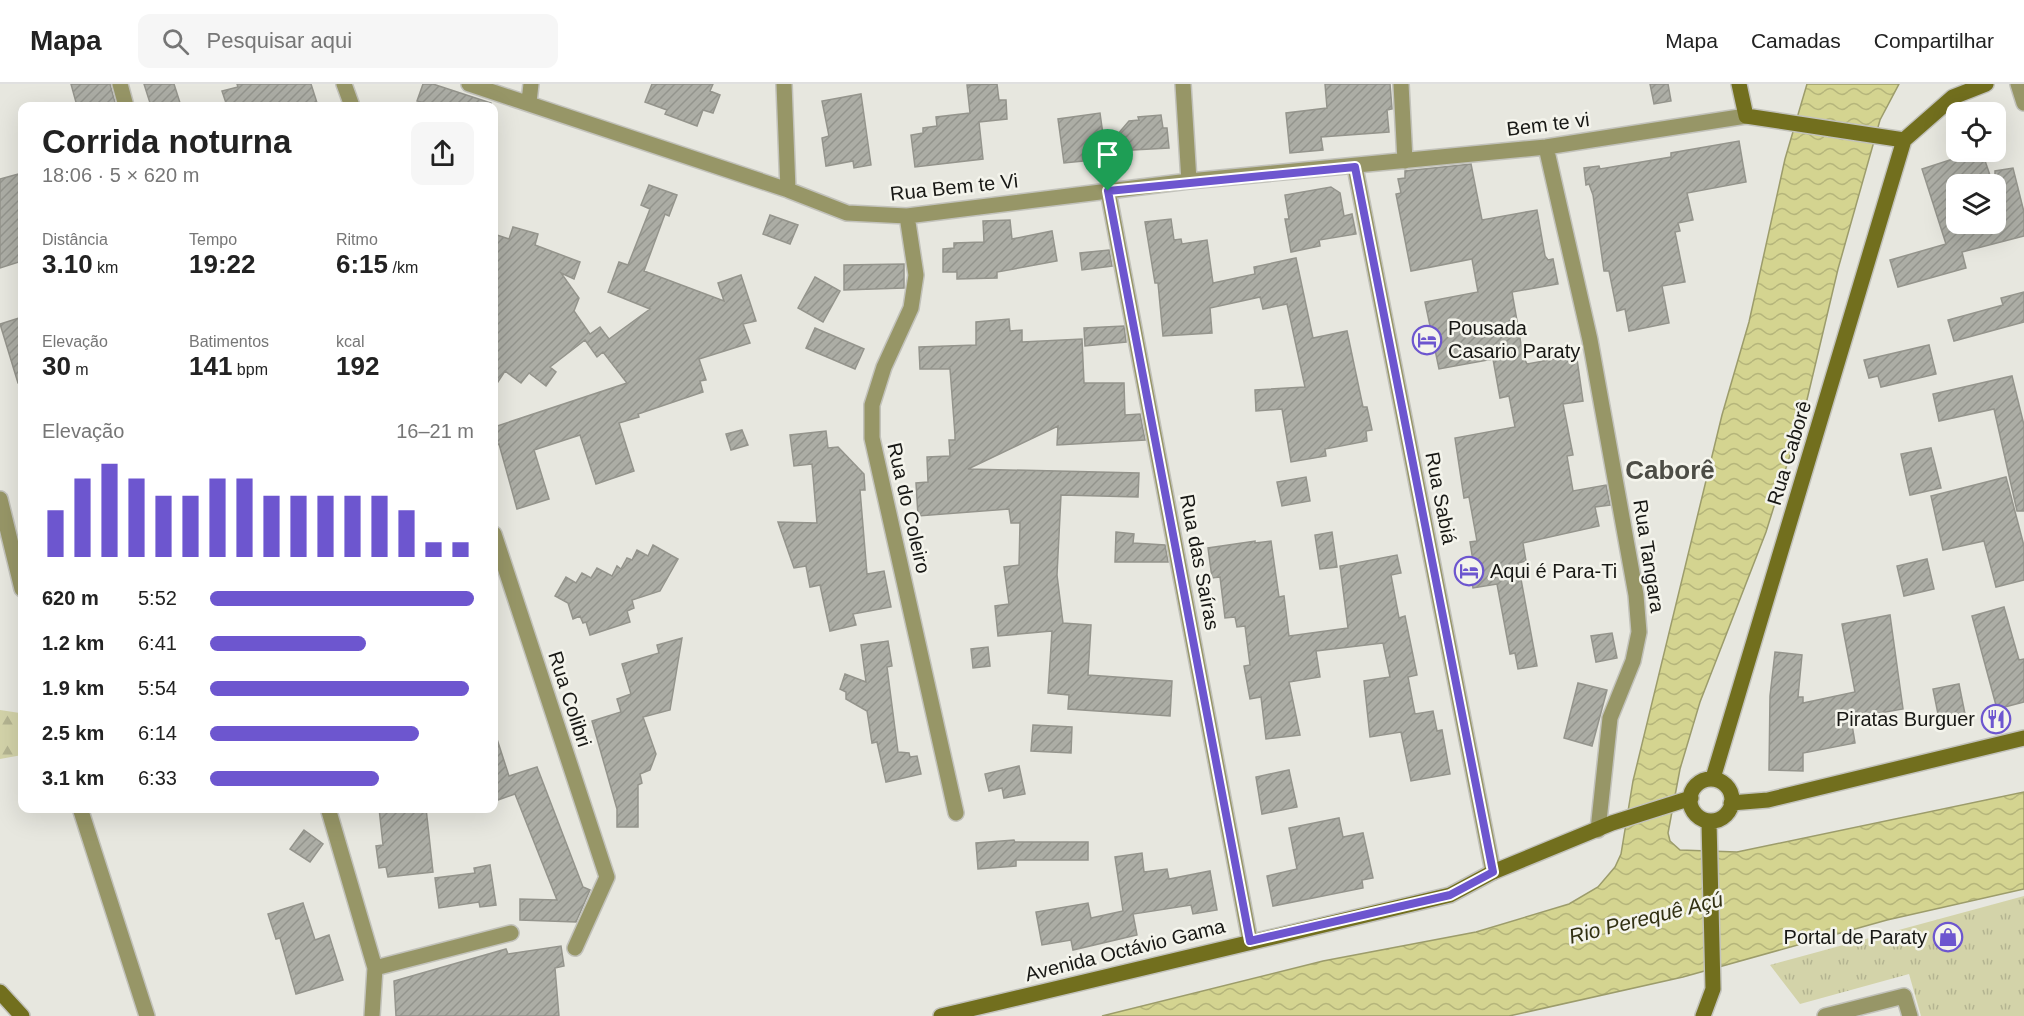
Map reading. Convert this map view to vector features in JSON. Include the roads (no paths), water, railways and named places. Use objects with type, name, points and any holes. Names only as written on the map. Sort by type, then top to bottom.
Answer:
[{"type":"street","points":[[120,84],[125,102]]},
{"type":"street","points":[[344,84],[351,102]]},
{"type":"street","name":"Rua Bem te Vi","points":[[469,84],[529,102],[788,190],[847,213],[907,216],[1189,181],[1355,167]]},
{"type":"street","points":[[529,102],[531,84]]},
{"type":"street","points":[[784,84],[788,190]]},
{"type":"street","points":[[1183,84],[1189,181]]},
{"type":"street","points":[[1401,84],[1405,161]]},
{"type":"street","points":[[1739,84],[1746,117],[1904,140],[1955,91],[1986,84]]},
{"type":"street","points":[[2018,84],[2024,103]]},
{"type":"street","name":"Bem te vi","points":[[1355,167],[1546,147],[1746,117]]},
{"type":"street","name":"Rua Caborê","points":[[1713,777],[1904,140]]},
{"type":"street","name":"Rua Tangara","points":[[1546,147],[1590,340],[1636,595],[1639,632],[1633,661],[1610,718],[1598,831]]},
{"type":"street","name":"Rua Sabiá","points":[[1355,167],[1493,872]]},
{"type":"street","name":"Rua das Saíras","points":[[1108,191],[1250,941]]},
{"type":"street","name":"Rua do Coleiro","points":[[907,216],[916,275],[911,308],[884,367],[872,405],[872,438],[956,813]]},
{"type":"street","points":[[0,499],[18,573]]},
{"type":"street","name":"Rua Colibri","points":[[498,546],[607,877],[575,948]]},
{"type":"street","points":[[1731,803],[1768,800],[2024,738]]},
{"type":"street","points":[[1703,1016],[1713,989],[1709,829],[1697,817],[1687,798],[1704,779],[1713,777],[1725,782],[1731,794],[1731,803],[1727,814],[1709,829]]},
{"type":"street","name":"Avenida Octávio Gama","points":[[941,1016],[1450,895],[1493,872],[1598,831],[1612,823],[1687,798]]},
{"type":"street","points":[[82,813],[147,1016]]},
{"type":"street","points":[[329,813],[375,968],[372,1016]]},
{"type":"street","points":[[375,968],[511,933]]},
{"type":"street","points":[[0,992],[22,1016]]},
{"type":"street","points":[[1825,1016],[1904,996],[1910,1016]]},
{"type":"water","name":"Rio Perequê Açú","points":[[1807,84],[1899,84],[1880,120],[1838,269],[1806,404],[1766,532],[1700,702],[1680,769],[1668,833],[1670,841],[1680,850],[1737,852],[2024,792],[2024,889],[1887,920],[1683,977],[1509,1016],[1102,1016],[1323,961],[1476,932],[1569,904],[1598,887],[1615,867],[1621,854],[1633,781],[1722,415],[1749,322],[1785,159]]},
{"type":"place","name":"Pousada Casario Paraty","points":[[1427,340]]},
{"type":"place","name":"Aqui é Para-Ti","points":[[1469,571]]},
{"type":"place","name":"Piratas Burguer","points":[[1996,719]]},
{"type":"place","name":"Portal de Paraty","points":[[1948,937]]},
{"type":"district","name":"Caborê","points":[[1670,470]]}]
